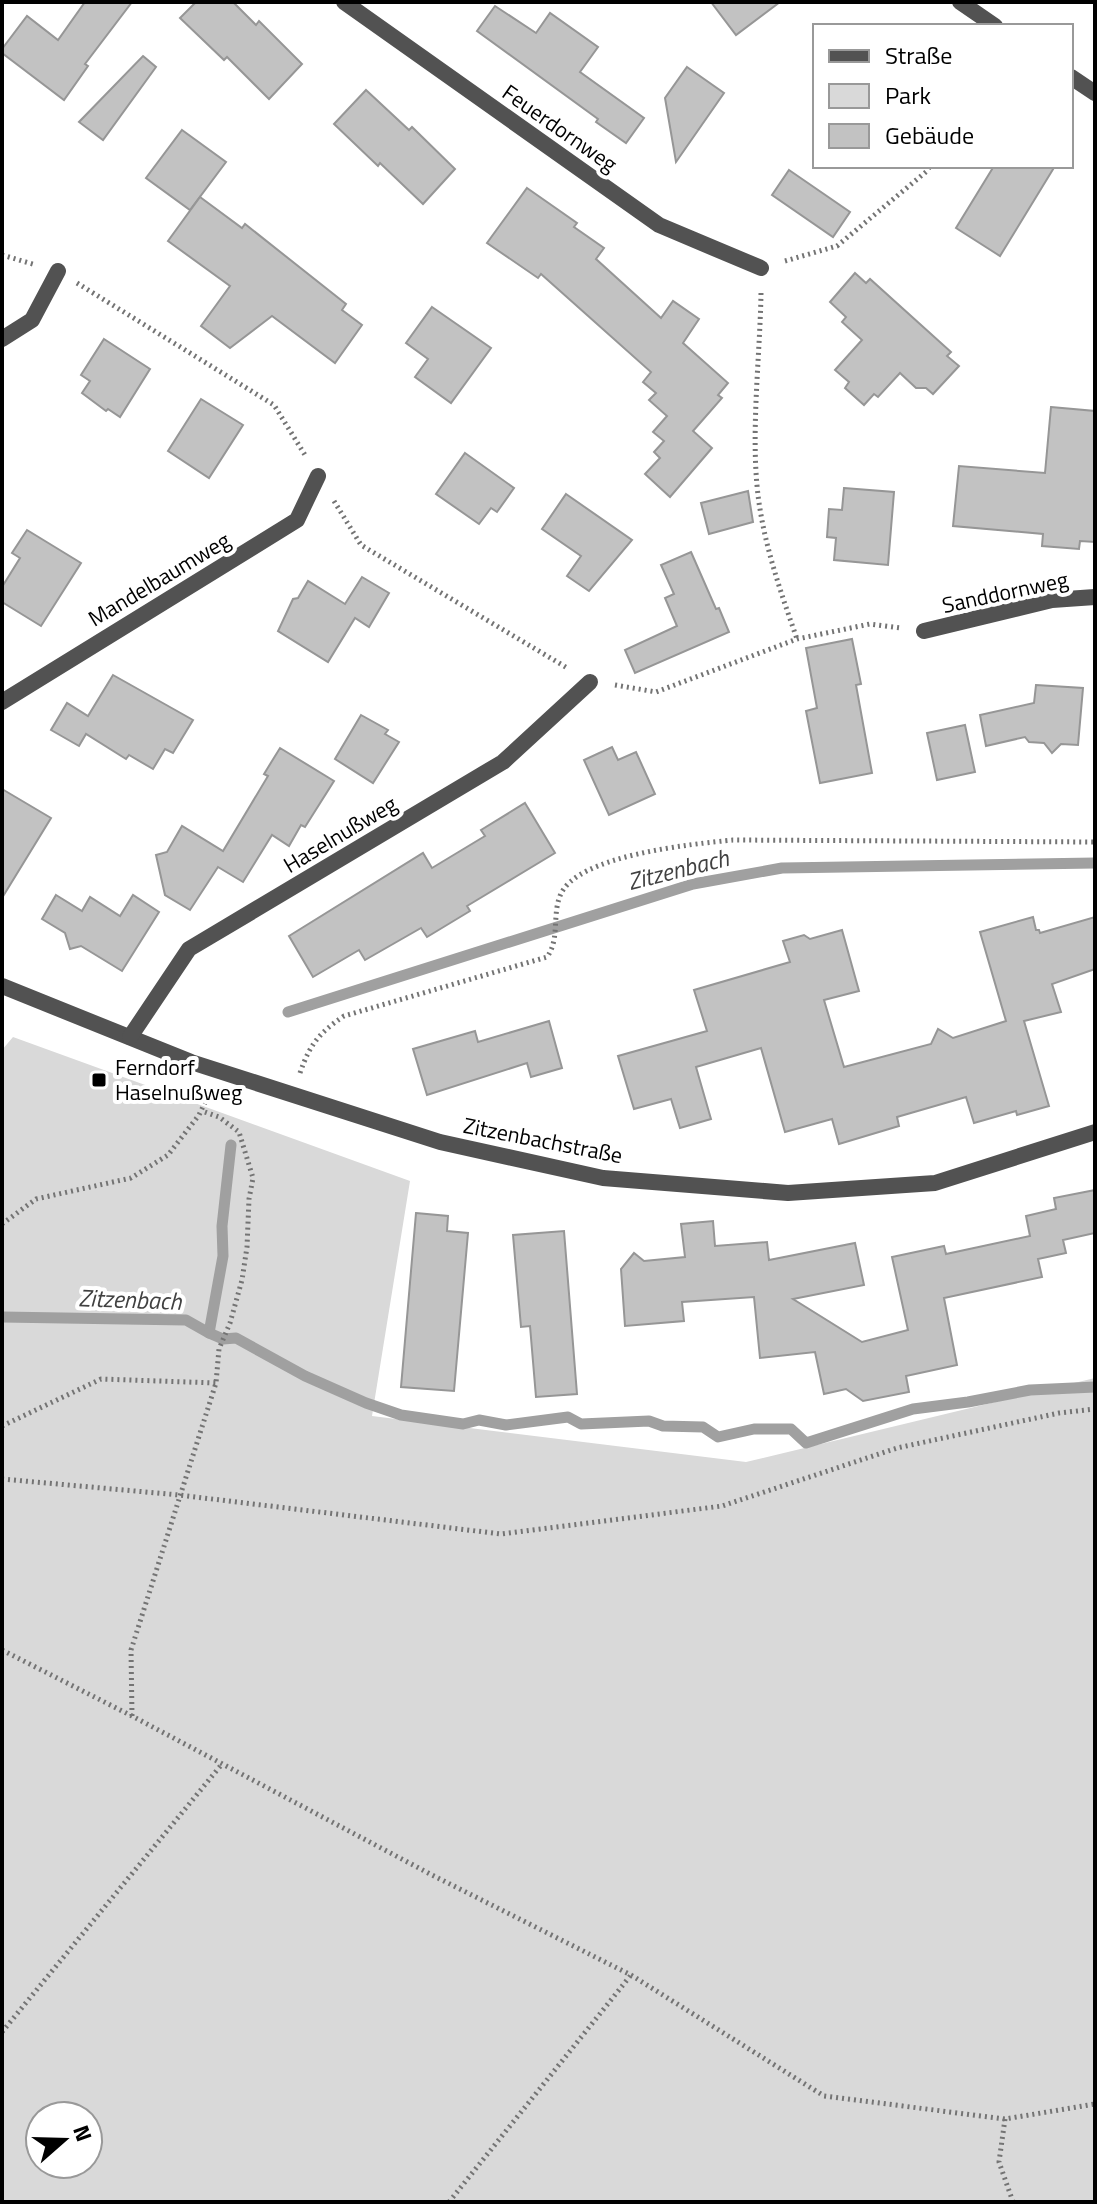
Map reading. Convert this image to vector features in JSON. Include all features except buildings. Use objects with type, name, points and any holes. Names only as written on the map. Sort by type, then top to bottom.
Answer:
[{"type":"street","name":"Feuerdornweg","points":[[344,2],[659,225],[761,268]]},
{"type":"street","points":[[960,2],[992,24]]},
{"type":"street","points":[[1073,78],[1095,93]]},
{"type":"street","points":[[2,339],[32,320],[58,271]]},
{"type":"street","name":"Mandelbaumweg","points":[[2,702],[297,520],[318,476]]},
{"type":"street","name":"Sanddornweg","points":[[924,631],[1052,600],[1095,597]]},
{"type":"street","name":"Haselnußweg","points":[[130,1037],[189,949],[503,762],[590,682]]},
{"type":"street","name":"Zitzenbachstraße","points":[[2,986],[220,1071],[440,1142],[603,1178],[788,1193],[935,1183],[1085,1138],[1095,1132]]},
{"type":"path","points":[[797,639],[773,567],[759,506],[756,447],[761,268],[837,246],[929,168]]},
{"type":"path","points":[[2,255],[58,271],[274,405],[361,545],[590,682],[656,692],[797,639],[870,624],[924,631]]},
{"type":"path","points":[[292,1094],[306,1053],[322,1031],[344,1016],[547,957],[553,948],[559,899],[572,878],[614,861],[690,845],[733,840],[1095,842]]},
{"type":"path","points":[[2,1224],[36,1199],[131,1178],[168,1155],[202,1111],[220,1071]]},
{"type":"path","points":[[132,1716],[131,1650],[216,1383],[219,1349],[242,1280],[253,1178],[239,1132],[219,1117],[202,1111]]},
{"type":"path","points":[[2,1426],[101,1379],[216,1383]]},
{"type":"path","points":[[2,1479],[179,1495],[501,1534],[722,1506],[897,1448],[1059,1413],[1095,1409]]},
{"type":"path","points":[[2,1650],[432,1875],[631,1975],[824,2096],[1005,2119],[1095,2104]]},
{"type":"path","points":[[2,2032],[222,1764]]},
{"type":"path","points":[[449,2202],[631,1975]]},
{"type":"path","points":[[1005,2119],[999,2162],[1013,2202]]},
{"type":"green space","points":[[13,1037],[410,1181],[372,1416],[746,1462],[1095,1378],[1095,2202],[2,2202],[2,1050]]},
{"type":"waterway","name":"Zitzenbach","points":[[288,1012],[693,884],[782,868],[1095,863]]},
{"type":"waterway","name":"Zitzenbach","points":[[2,1317],[186,1320],[209,1333],[223,1256],[222,1226],[231,1145]]},
{"type":"waterway","points":[[209,1333],[223,1339],[236,1338],[305,1376],[366,1403],[401,1415],[463,1424],[479,1420],[506,1425],[568,1417],[581,1424],[649,1421],[663,1426],[703,1427],[718,1437],[754,1429],[791,1429],[806,1443],[913,1409],[1030,1390],[1095,1387]]},
{"type":"place","name":"Ferndorf Haselnußweg","points":[[99,1080]]}]
